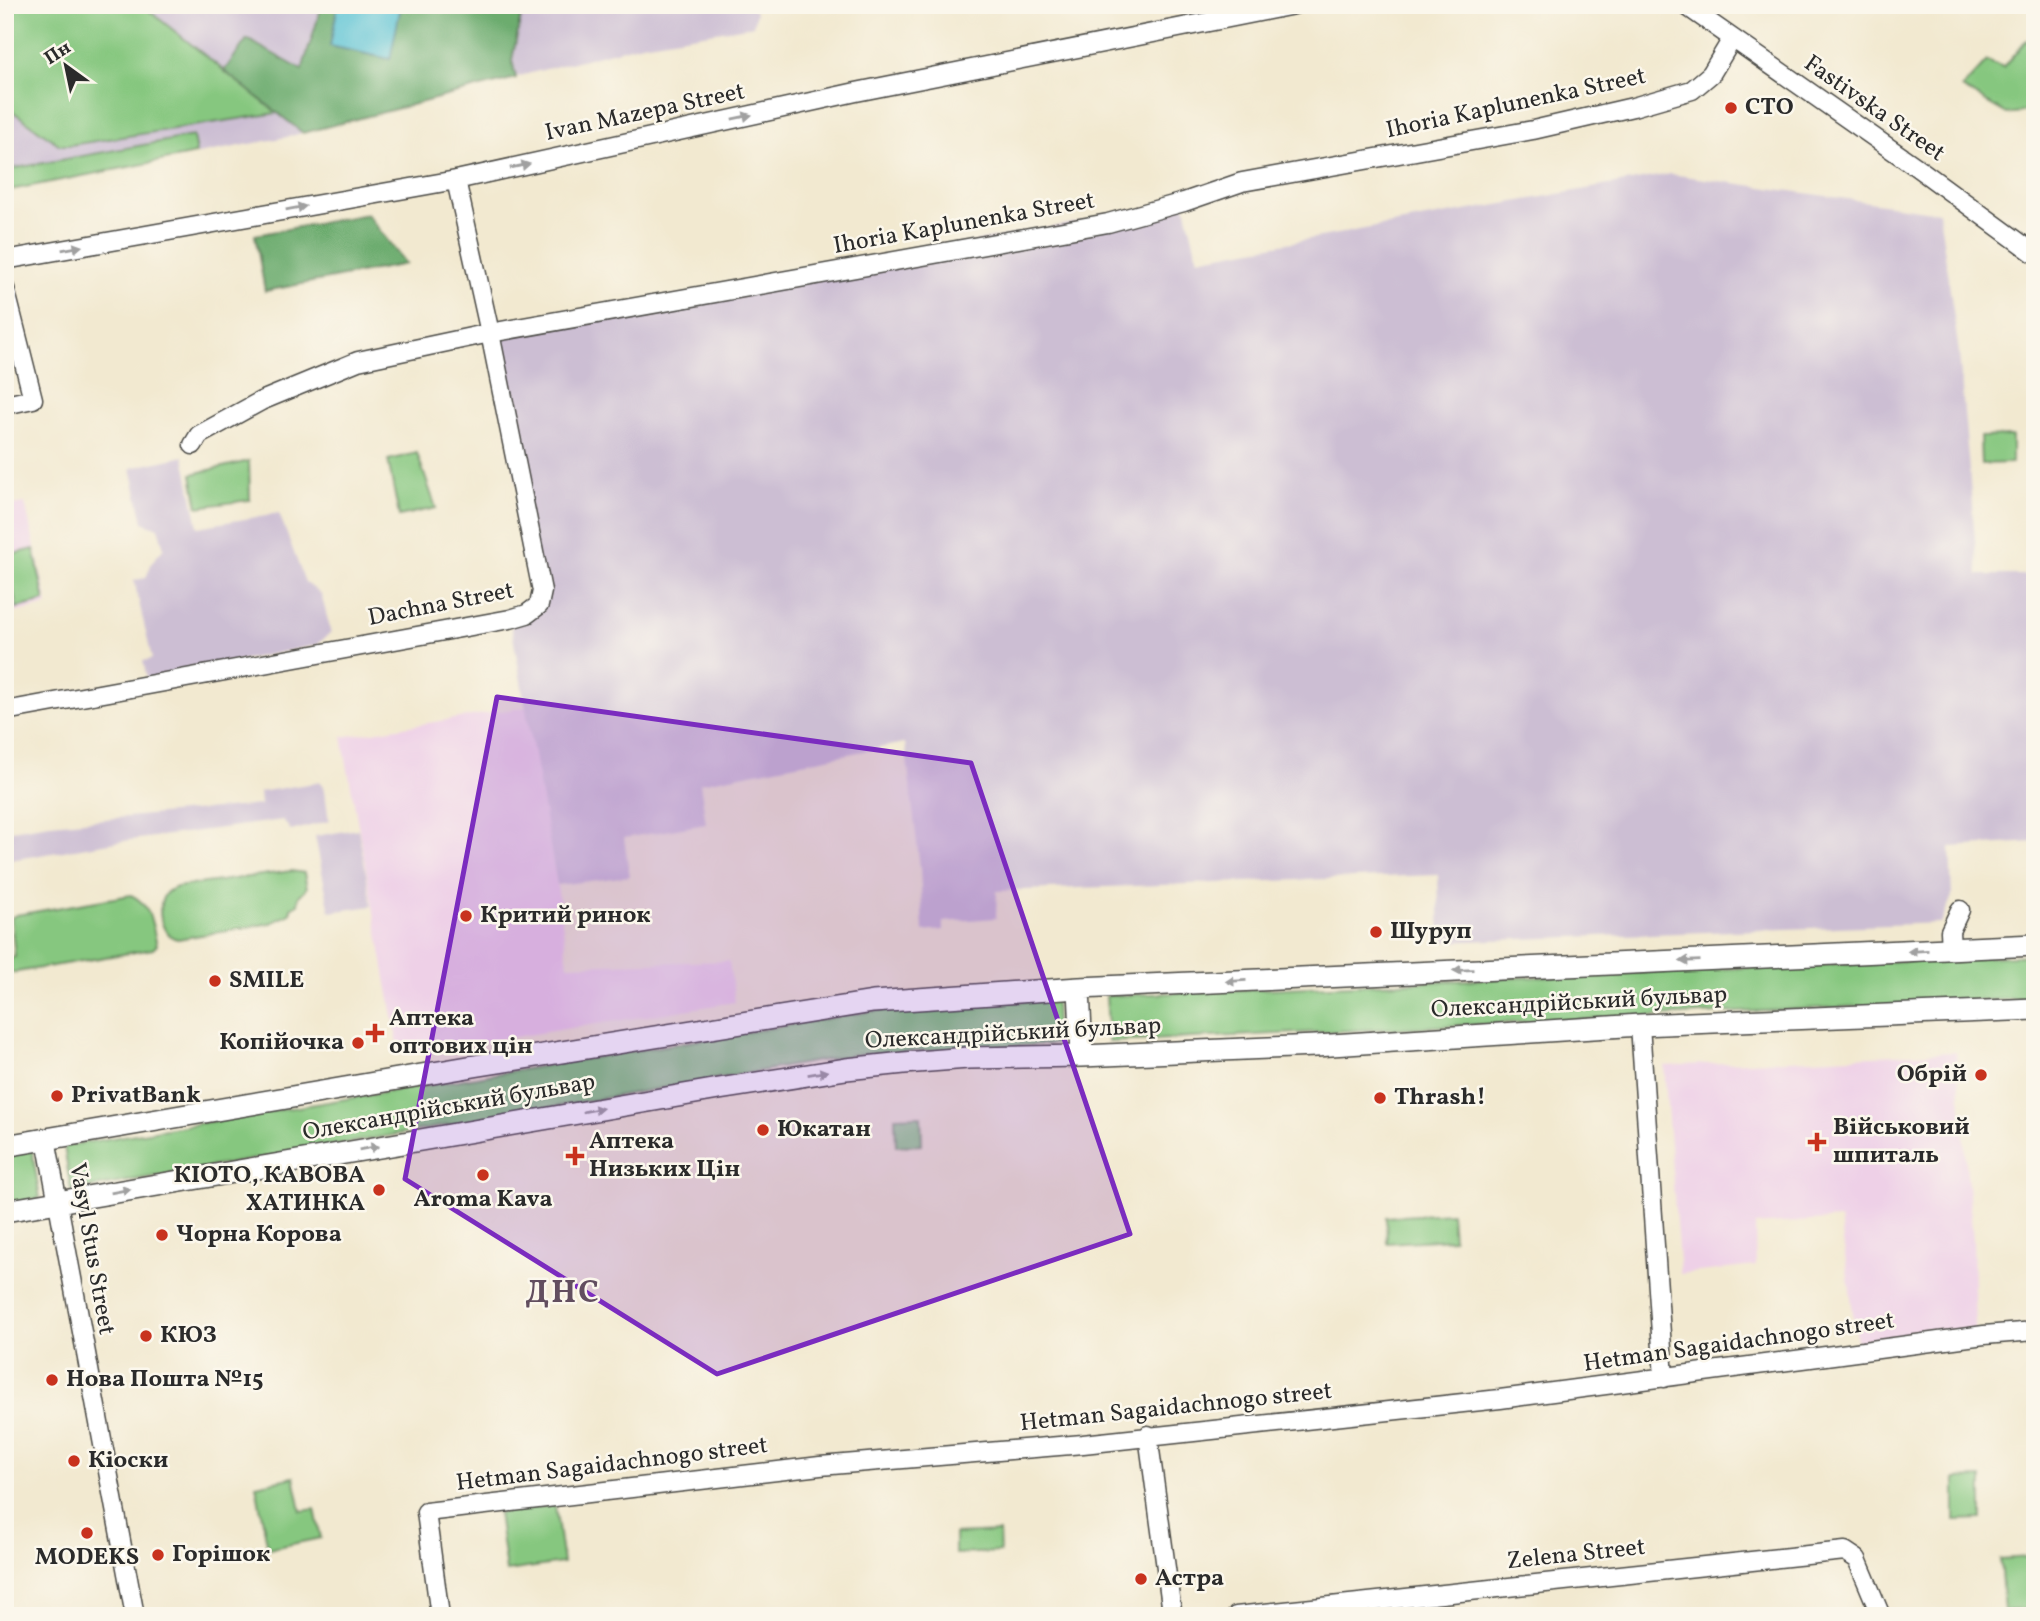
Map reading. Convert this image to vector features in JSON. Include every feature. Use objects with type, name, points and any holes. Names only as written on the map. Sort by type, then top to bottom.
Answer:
[{"type":"main road","name":"Олександрійський бульвар","points":[[5,1146],[474,1066],[873,1002],[1079,988],[2035,945]]},
{"type":"main road","points":[[1079,988],[1082,1056]]},
{"type":"main road","name":"Олександрійський бульвар","points":[[5,1211],[846,1069],[968,1058],[1316,1046],[1640,1025],[2035,1009]]},
{"type":"street","name":"Ivan Mazepa Street","points":[[5,260],[456,180],[856,92],[1294,5]]},
{"type":"street","name":"Fastivska Street","points":[[1685,5],[1915,166],[2035,254]]},
{"type":"street","name":"Ihoria Kaplunenka Street","points":[[193,445],[199,435],[261,401],[358,361],[491,334],[1108,223],[1184,202],[1242,182],[1533,130],[1633,107],[1692,90],[1711,74],[1732,39]]},
{"type":"street","name":"Dachna Street","points":[[5,711],[510,619],[527,614],[539,605],[542,592],[491,334],[456,180]]},
{"type":"street","points":[[5,288],[33,399],[5,405]]},
{"type":"street","points":[[1951,950],[1950,931],[1960,910]]},
{"type":"street","points":[[1640,1025],[1664,1378]]},
{"type":"street","name":"Vasyl Stus Street","points":[[46,1139],[135,1616]]},
{"type":"street","name":"Hetman Sagaidachnogo street","points":[[440,1616],[426,1511],[820,1466],[1083,1444],[1500,1399],[1984,1335],[2035,1331]]},
{"type":"street","points":[[1148,1435],[1174,1616]]},
{"type":"street","name":"Zelena Street","points":[[1236,1616],[1845,1551],[1857,1559],[1881,1616]]},
{"type":"highlighted area","points":[[497,697],[971,763],[1130,1234],[717,1374],[405,1179]]},
{"type":"shaded area","points":[[5,5],[748,5],[756,12],[753,26],[642,44],[287,137],[5,191]]},
{"type":"shaded area","points":[[1670,174],[1939,212],[1959,353],[1978,575],[2035,575],[2035,842],[1950,847],[1952,896],[1941,923],[1440,942],[1438,875],[997,891],[996,918],[943,922],[943,930],[923,932],[920,868],[905,743],[700,783],[706,824],[624,838],[630,876],[557,885],[510,619],[539,605],[490,333],[1184,202],[1198,259]]},
{"type":"shaded area","points":[[184,456],[198,527],[279,513],[305,582],[321,594],[331,632],[317,645],[147,679],[143,661],[152,659],[134,580],[146,578],[152,562],[164,548],[158,528],[143,522],[131,468]]},
{"type":"shaded area","points":[[25,503],[48,605],[5,615],[5,506]]},
{"type":"shaded area","points":[[527,707],[568,965],[729,961],[735,1002],[400,1055],[342,737]]},
{"type":"shaded area","points":[[320,782],[324,786],[329,821],[291,831],[283,820],[116,842],[5,861],[5,831],[50,824],[260,805],[259,792]]},
{"type":"shaded area","points":[[358,829],[372,906],[330,912],[315,836]]},
{"type":"shaded area","name":"Військовий шпиталь","points":[[1956,1052],[1973,1240],[1975,1333],[1858,1349],[1840,1219],[1755,1225],[1756,1266],[1680,1274],[1664,1066]]},
{"type":"green space","points":[[5,5],[142,5],[277,113],[60,145],[5,106]]},
{"type":"green space","points":[[322,5],[338,5],[330,46],[389,59],[401,7],[396,5],[505,5],[522,11],[512,60],[516,78],[303,133],[224,71],[247,39],[302,70]]},
{"type":"green space","points":[[2026,40],[2035,47],[2035,110],[2007,114],[1962,88],[1987,61],[2003,68]]},
{"type":"green space","points":[[193,136],[196,154],[5,191],[5,170]]},
{"type":"green space","points":[[367,214],[406,264],[265,291],[255,235]]},
{"type":"green space","points":[[2012,436],[2012,463],[1981,464],[1980,437]]},
{"type":"green space","points":[[417,453],[436,508],[399,516],[388,460]]},
{"type":"green space","points":[[249,461],[250,500],[198,507],[192,474]]},
{"type":"green space","points":[[34,549],[45,601],[17,608],[5,556]]},
{"type":"green space","points":[[291,871],[304,873],[307,888],[299,896],[298,904],[291,908],[290,914],[271,923],[178,939],[172,937],[163,926],[160,911],[163,897],[177,887]]},
{"type":"green space","points":[[131,895],[143,904],[150,916],[157,945],[153,949],[5,974],[5,959],[15,957],[11,918]]},
{"type":"green space","points":[[2035,955],[2035,998],[1109,1042],[1106,996]]},
{"type":"green space","points":[[1055,999],[1057,1044],[859,1054],[71,1191],[64,1146],[872,1011]]},
{"type":"green space","points":[[921,1116],[922,1145],[896,1146],[895,1117]]},
{"type":"green space","points":[[32,1150],[40,1198],[5,1204],[5,1154]]},
{"type":"green space","points":[[1451,1213],[1453,1239],[1387,1243],[1386,1217]]},
{"type":"green space","points":[[294,1477],[301,1511],[315,1509],[321,1538],[268,1549],[256,1485]]},
{"type":"green space","points":[[1982,1478],[1982,1519],[1955,1520],[1955,1479]]},
{"type":"green space","points":[[555,1505],[563,1563],[506,1571],[498,1513]]},
{"type":"green space","points":[[999,1532],[1000,1552],[955,1554],[955,1534]]},
{"type":"green space","points":[[2030,1557],[2034,1609],[2004,1611],[2000,1559]]},
{"type":"water","points":[[338,5],[401,6],[390,59],[330,46]]},
{"type":"place","name":"СТО","points":[[1731,108]]},
{"type":"place","name":"Критий ринок","points":[[466,916]]},
{"type":"place","name":"Шуруп","points":[[1376,932]]},
{"type":"place","name":"SMILE","points":[[215,981]]},
{"type":"place","name":"Аптека оптових цін","points":[[375,1033]]},
{"type":"place","name":"Копійочка","points":[[358,1043]]},
{"type":"place","name":"Обрій","points":[[1981,1075]]},
{"type":"place","name":"PrivatBank","points":[[57,1096]]},
{"type":"place","name":"Thrash!","points":[[1380,1098]]},
{"type":"place","name":"Юкатан","points":[[763,1130]]},
{"type":"place","name":"Військовий шпиталь","points":[[1817,1142]]},
{"type":"place","name":"Аптека Низьких Цін","points":[[575,1156]]},
{"type":"place","name":"Aroma Kava","points":[[483,1175]]},
{"type":"place","name":"КІОТО, КАВОВА ХАТИНКА","points":[[379,1190]]},
{"type":"place","name":"Чорна Корова","points":[[162,1235]]},
{"type":"place","name":"КЮЗ","points":[[146,1336]]},
{"type":"place","name":"Нова Пошта №15","points":[[52,1380]]},
{"type":"place","name":"Кіоски","points":[[74,1461]]},
{"type":"place","name":"MODEKS","points":[[87,1533]]},
{"type":"place","name":"Горішок","points":[[158,1555]]},
{"type":"place","name":"Астра","points":[[1141,1579]]},
{"type":"district","name":"ДНС","points":[[563,1294]]}]
